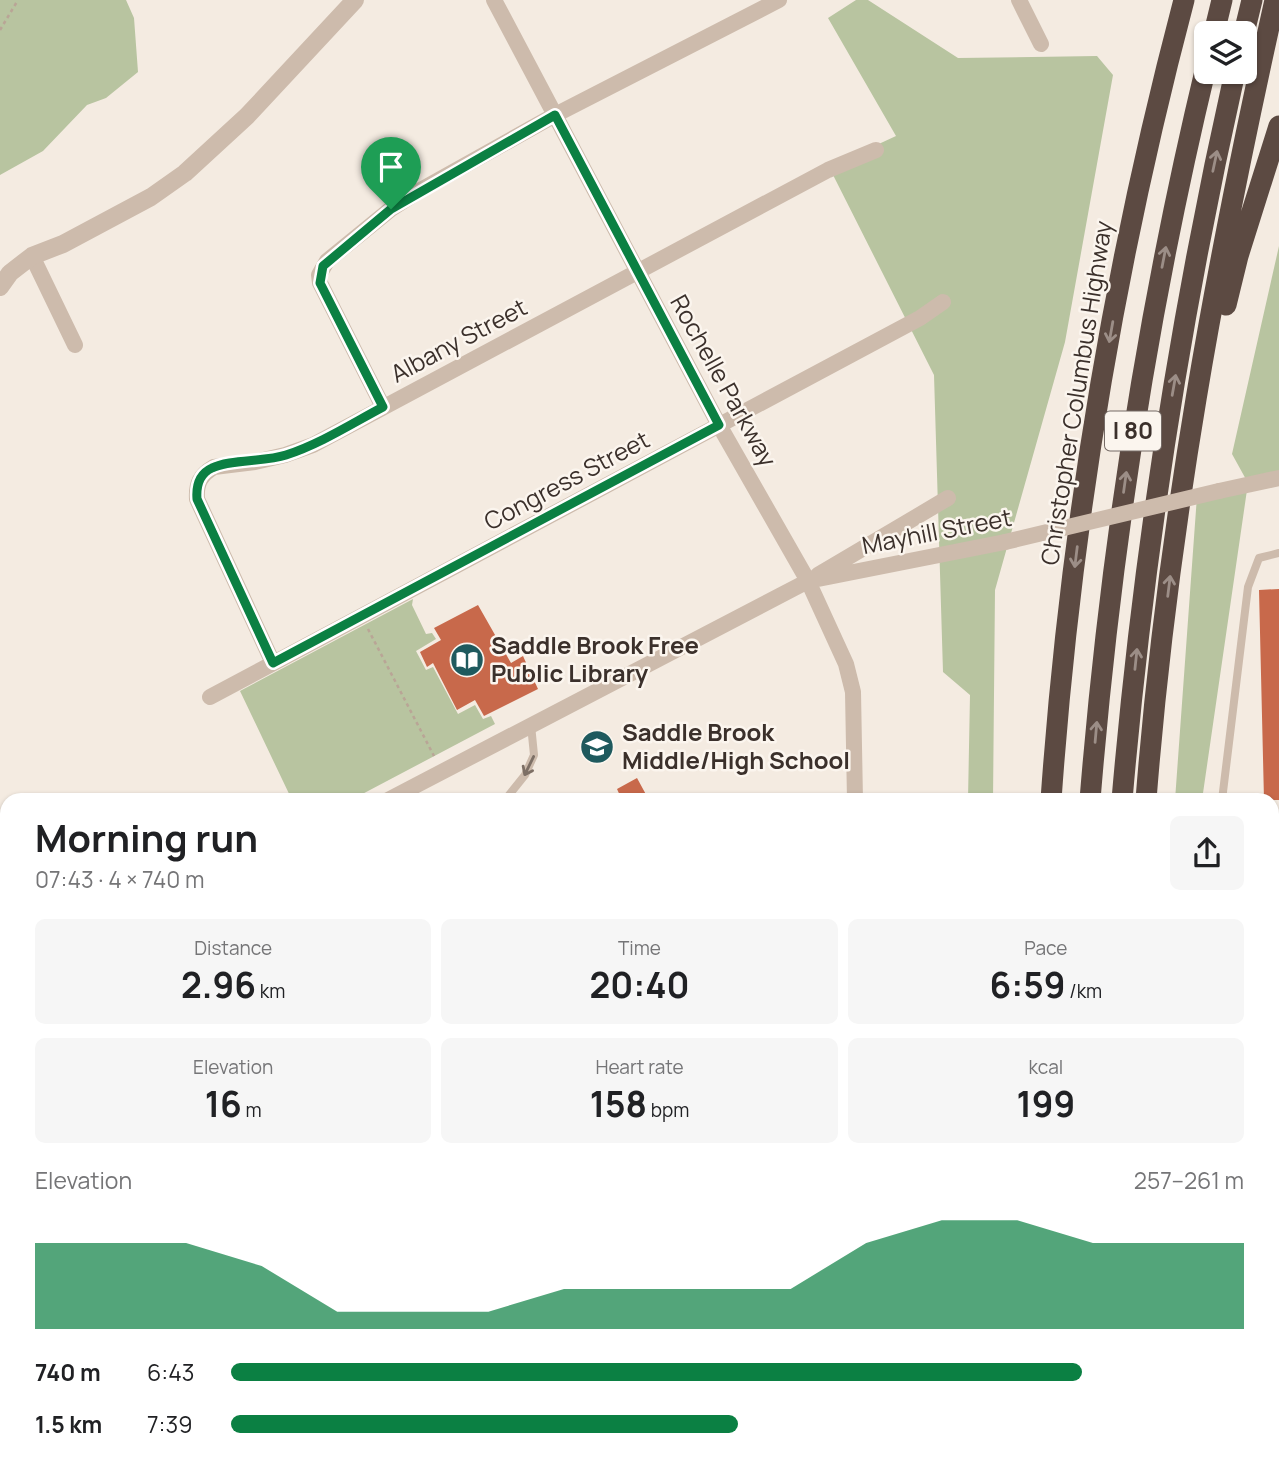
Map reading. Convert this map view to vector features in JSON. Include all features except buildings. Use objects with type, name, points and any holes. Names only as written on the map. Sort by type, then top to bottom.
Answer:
[{"type":"highway","points":[[1154,121],[1171,0]]},
{"type":"highway","name":"Christopher Columbus Highway","points":[[1052,793],[1069,611],[1091,446],[1122,271],[1154,121],[1184,0]]},
{"type":"highway","points":[[1217,21],[1222,0]]},
{"type":"highway","points":[[1247,21],[1252,0]]},
{"type":"highway","points":[[1147,793],[1176,533],[1199,380],[1225,234],[1275,0]]},
{"type":"highway","name":"I 80","points":[[1091,793],[1104,648],[1129,456],[1165,252],[1202,84]]},
{"type":"highway","name":"I 80","points":[[1123,793],[1140,618],[1163,454],[1192,277],[1232,84]]},
{"type":"highway","points":[[1199,380],[1219,329],[1238,256],[1279,127]]},
{"type":"street","points":[[0,287],[10,274],[32,256],[63,244],[129,209],[185,173],[247,116],[355,0]]},
{"type":"street","name":"Rochelle Parkway","points":[[494,0],[719,425],[808,581],[846,664],[853,686],[855,793]]},
{"type":"street","points":[[383,407],[320,283],[323,266],[391,209],[410,197],[555,115],[779,0]]},
{"type":"street","points":[[1019,0],[1041,44]]},
{"type":"street","name":"Albany Street","points":[[273,663],[197,499],[199,481],[214,467],[275,458],[313,445],[828,170],[876,150]]},
{"type":"street","points":[[32,256],[75,345]]},
{"type":"street","name":"Congress Street","points":[[210,697],[920,318],[943,302]]},
{"type":"street","name":"Mayhill Street","points":[[808,581],[1005,542],[1279,478]]},
{"type":"street","name":"Mayhill Street","points":[[401,793],[808,581],[948,498]]},
{"type":"lane","points":[[1223,793],[1248,587],[1259,558],[1279,554]]},
{"type":"lane","points":[[511,793],[525,775],[534,755],[531,725]]},
{"type":"path","points":[[0,30],[18,0]]},
{"type":"path","points":[[366,624],[434,756]]},
{"type":"green space","points":[[0,0],[126,0],[134,18],[138,72],[106,98],[87,105],[43,151],[0,175]]},
{"type":"green space","points":[[856,0],[868,0],[958,58],[1097,56],[1113,75],[1065,342],[995,590],[993,793],[968,793],[970,695],[943,672],[934,375],[829,167],[896,136],[828,18]]},
{"type":"green space","points":[[1279,246],[1279,476],[1248,483],[1232,454]]},
{"type":"green space","points":[[1248,483],[1203,793],[1176,793],[1197,496]]},
{"type":"green space","points":[[413,599],[412,605],[426,634],[432,633],[436,639],[416,651],[426,670],[433,667],[458,714],[475,705],[483,719],[491,716],[495,724],[364,793],[289,793],[240,691]]},
{"type":"place","name":"Saddle Brook Free Public Library","points":[[467,660]]},
{"type":"place","name":"Saddle Brook Middle/High School","points":[[597,747]]},
{"type":"route","points":[[555,115],[719,425],[273,663],[197,499],[196,488],[205,472],[214,467],[285,456],[313,445],[383,407],[320,283],[319,275],[327,261],[391,209],[555,115]]}]
